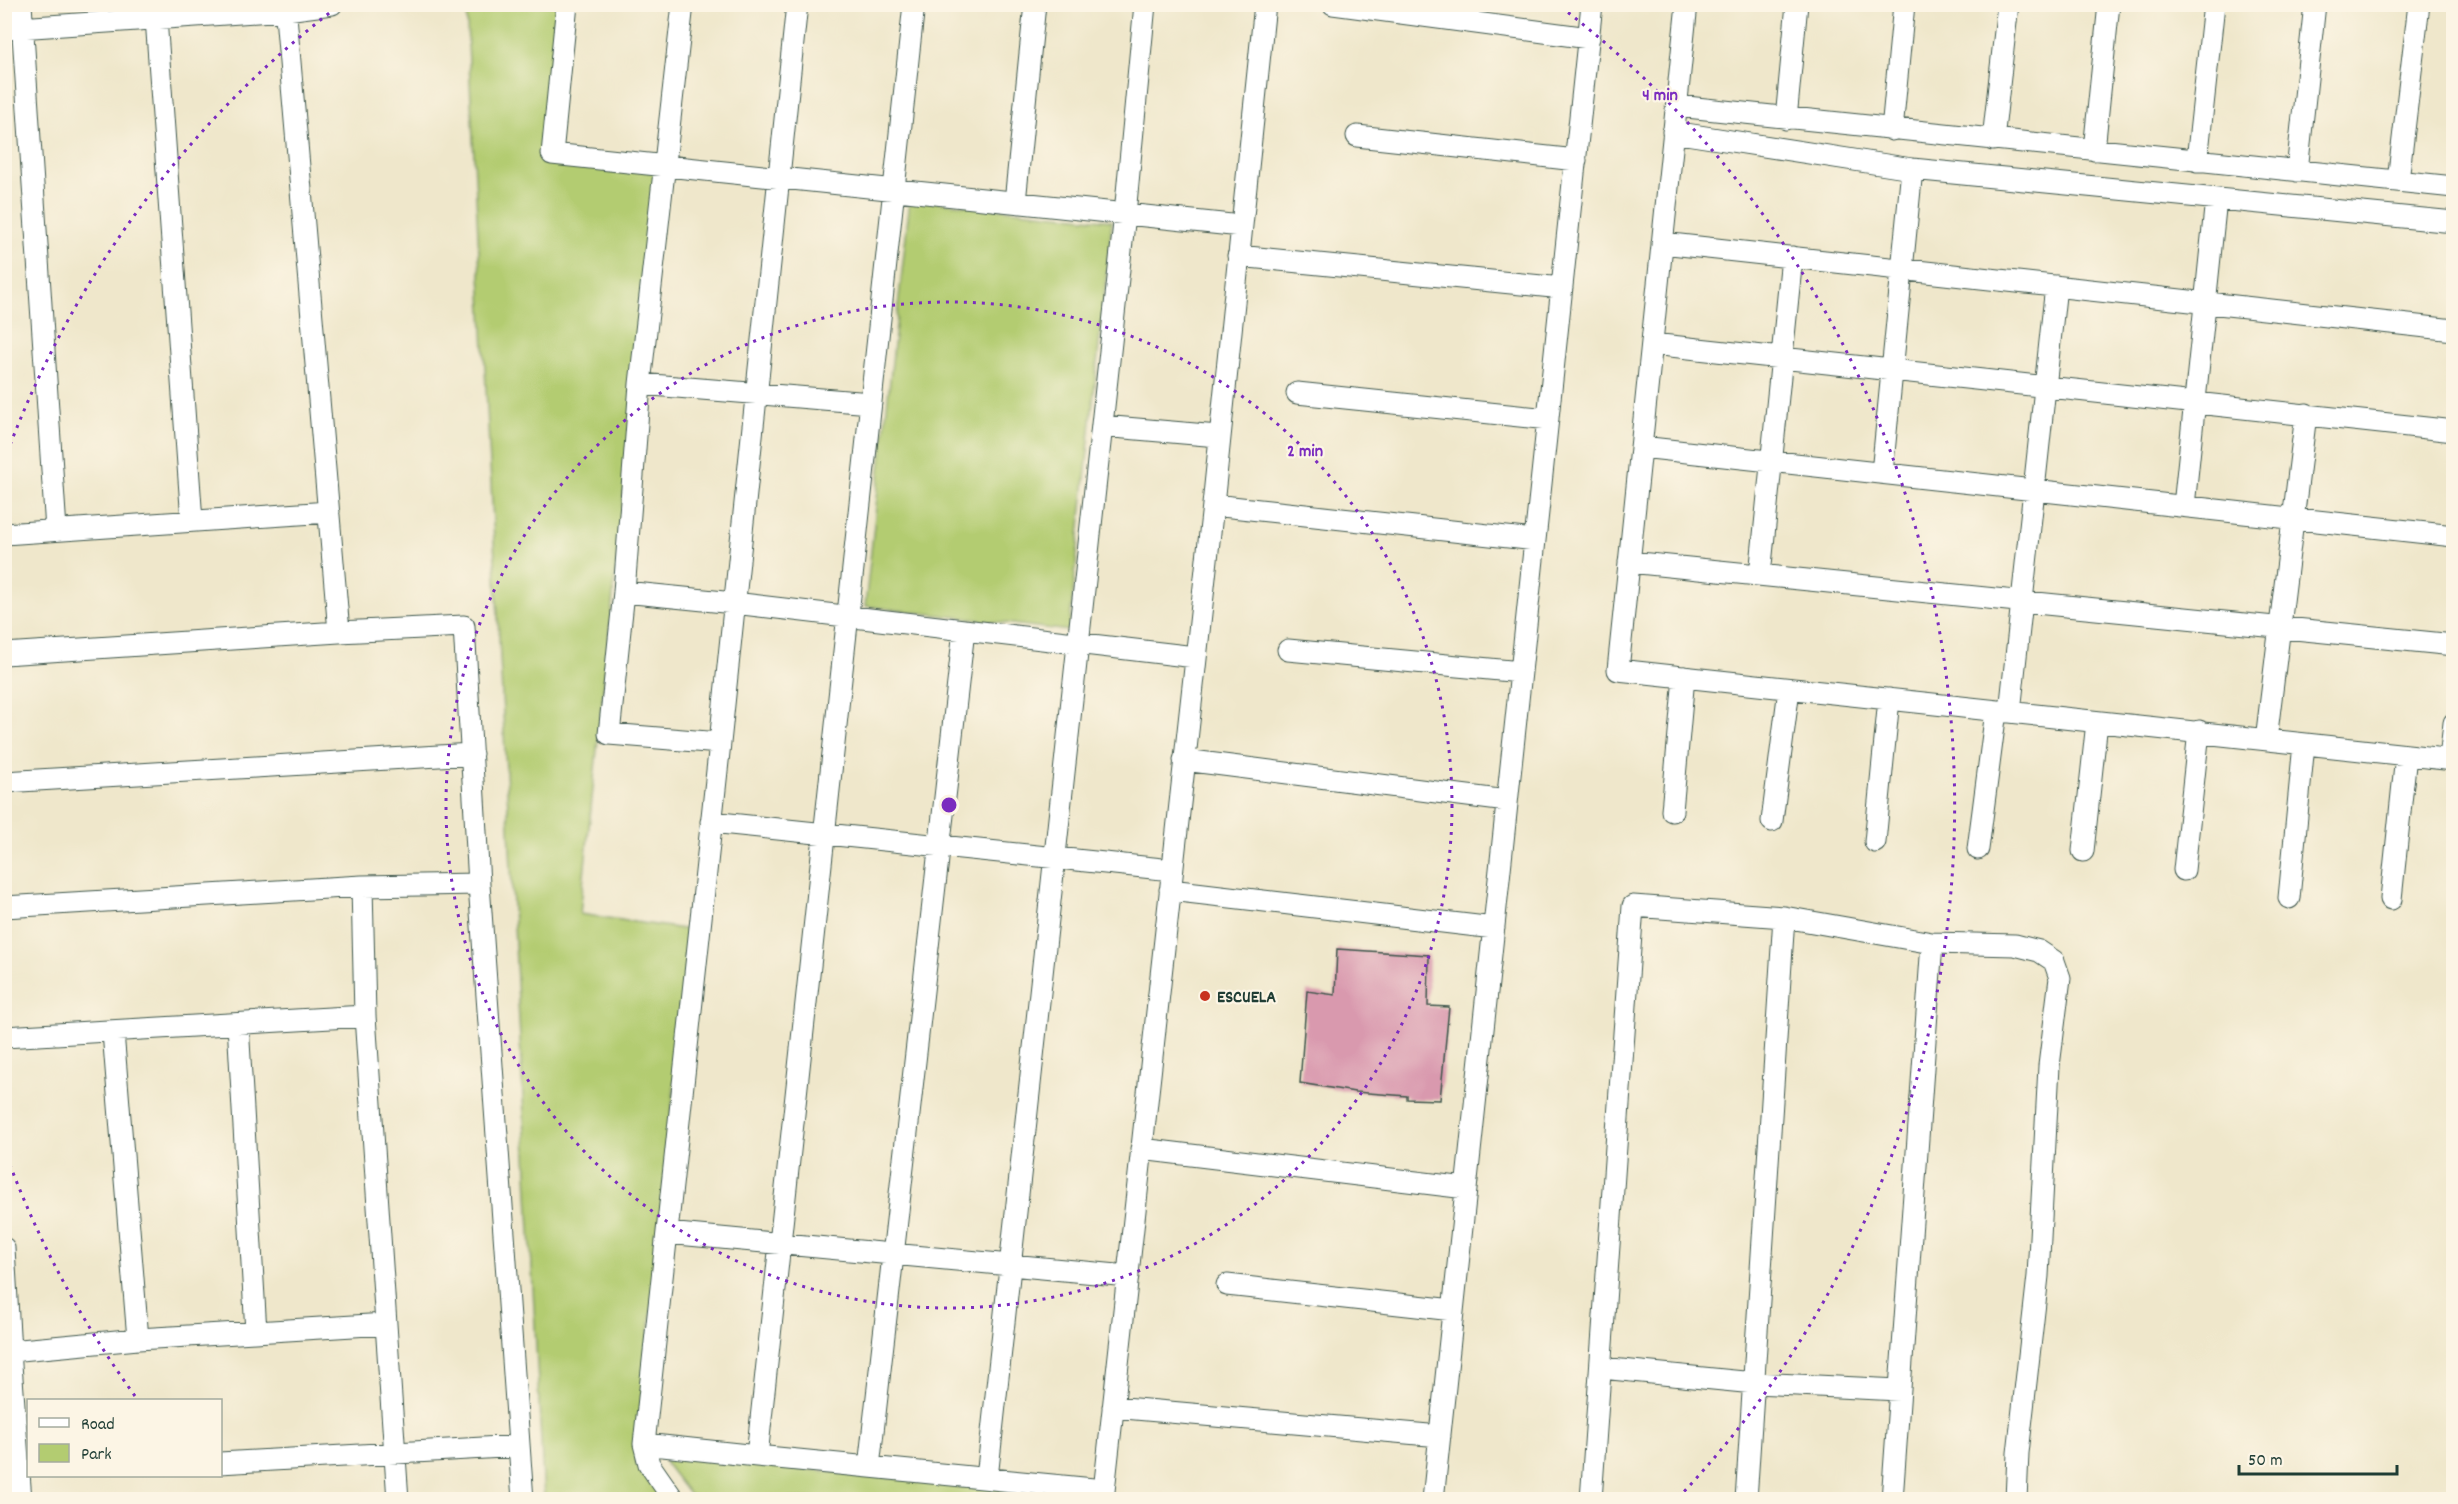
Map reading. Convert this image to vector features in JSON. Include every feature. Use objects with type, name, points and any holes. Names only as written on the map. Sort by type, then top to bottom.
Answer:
[{"type":"street","points":[[21,4],[14,28],[56,530]]},
{"type":"street","points":[[14,28],[156,12],[332,4]]},
{"type":"street","points":[[567,4],[552,154],[1241,226]]},
{"type":"street","points":[[683,4],[640,384],[624,592],[609,734],[720,743]]},
{"type":"street","points":[[674,1500],[649,1464],[644,1444],[797,4]]},
{"type":"street","points":[[757,1456],[914,4]]},
{"type":"street","points":[[1015,202],[1035,4]]},
{"type":"street","points":[[987,1478],[1125,214],[1145,4]]},
{"type":"street","points":[[644,1444],[987,1478],[1103,1495],[1213,505],[1218,436],[1265,4]]},
{"type":"street","points":[[1334,4],[1453,12],[1589,38]]},
{"type":"street","points":[[1433,1500],[1592,4]]},
{"type":"street","points":[[1687,4],[1618,670],[2452,760],[2454,723]]},
{"type":"street","points":[[1786,119],[1797,4]]},
{"type":"street","points":[[1892,130],[1904,4]]},
{"type":"street","points":[[1993,140],[2008,4]]},
{"type":"street","points":[[2094,150],[2109,4]]},
{"type":"street","points":[[2197,161],[2214,4]]},
{"type":"street","points":[[2297,171],[2315,4]]},
{"type":"street","points":[[2398,181],[2419,4]]},
{"type":"street","points":[[286,7],[339,632]]},
{"type":"street","points":[[156,12],[192,521]]},
{"type":"street","points":[[1677,106],[2454,187]]},
{"type":"street","points":[[1673,132],[1912,169],[2454,222]]},
{"type":"street","points":[[1357,136],[1576,160]]},
{"type":"street","points":[[1882,473],[1912,169]]},
{"type":"street","points":[[2184,506],[2216,199]]},
{"type":"street","points":[[1662,243],[2454,330]]},
{"type":"street","points":[[1238,256],[1562,288]]},
{"type":"street","points":[[1760,575],[1792,257]]},
{"type":"street","points":[[1978,849],[2022,602],[2056,286]]},
{"type":"street","points":[[1652,344],[2454,431]]},
{"type":"street","points":[[640,384],[871,403]]},
{"type":"street","points":[[1297,393],[1548,419]]},
{"type":"street","points":[[2266,740],[2306,414]]},
{"type":"street","points":[[1102,426],[1218,436]]},
{"type":"street","points":[[1641,447],[2454,536]]},
{"type":"street","points":[[1213,505],[1535,540]]},
{"type":"street","points":[[4,534],[329,512]]},
{"type":"street","points":[[1629,562],[2454,645]]},
{"type":"street","points":[[624,592],[1195,657]]},
{"type":"street","points":[[4,654],[464,626],[479,884],[523,1500]]},
{"type":"street","points":[[869,1467],[964,630]]},
{"type":"street","points":[[1287,650],[1521,672]]},
{"type":"street","points":[[1672,811],[1684,677]]},
{"type":"street","points":[[1772,821],[1789,689]]},
{"type":"street","points":[[1875,842],[1889,699]]},
{"type":"street","points":[[2084,851],[2097,722]]},
{"type":"street","points":[[2184,870],[2199,731]]},
{"type":"street","points":[[2289,898],[2304,744]]},
{"type":"street","points":[[4,782],[472,754]]},
{"type":"street","points":[[2391,899],[2406,755]]},
{"type":"street","points":[[1184,760],[1507,801]]},
{"type":"street","points":[[711,822],[1055,858],[1171,880],[1494,928]]},
{"type":"street","points":[[4,907],[362,886],[479,884]]},
{"type":"street","points":[[362,886],[365,1016],[398,1500]]},
{"type":"street","points":[[1591,1500],[1634,906],[1784,918],[1932,943],[2014,945],[2038,951],[2054,961],[2060,978],[2049,1066],[2038,1276],[2018,1453],[2016,1500]]},
{"type":"street","points":[[1746,1500],[1784,918]]},
{"type":"street","points":[[1892,1500],[1932,943]]},
{"type":"street","points":[[4,1037],[365,1016]]},
{"type":"street","points":[[238,1024],[256,1332]]},
{"type":"street","points":[[113,1032],[138,1339]]},
{"type":"street","points":[[1141,1149],[1467,1188]]},
{"type":"street","points":[[667,1233],[1128,1276]]},
{"type":"street","points":[[4,1248],[21,1500]]},
{"type":"street","points":[[1227,1285],[1453,1310]]},
{"type":"street","points":[[10,1352],[138,1339],[386,1324]]},
{"type":"street","points":[[1600,1368],[1754,1383],[1899,1390]]},
{"type":"street","points":[[1113,1407],[1440,1436]]},
{"type":"street","points":[[222,1463],[519,1446]]},
{"type":"green space","points":[[466,5],[560,5],[543,160],[657,170],[580,914],[690,930],[636,1463],[664,1499],[544,1499]]},
{"type":"green space","points":[[910,199],[1112,221],[1069,631],[865,606]]},
{"type":"green space","points":[[666,1455],[1089,1498],[693,1499],[666,1464]]},
{"type":"building","points":[[1337,949],[1429,955],[1428,1006],[1449,1007],[1440,1100],[1407,1099],[1407,1096],[1355,1092],[1300,1083],[1307,991],[1335,995]]},
{"type":"place","name":"ESCUELA","points":[[1205,996]]}]
